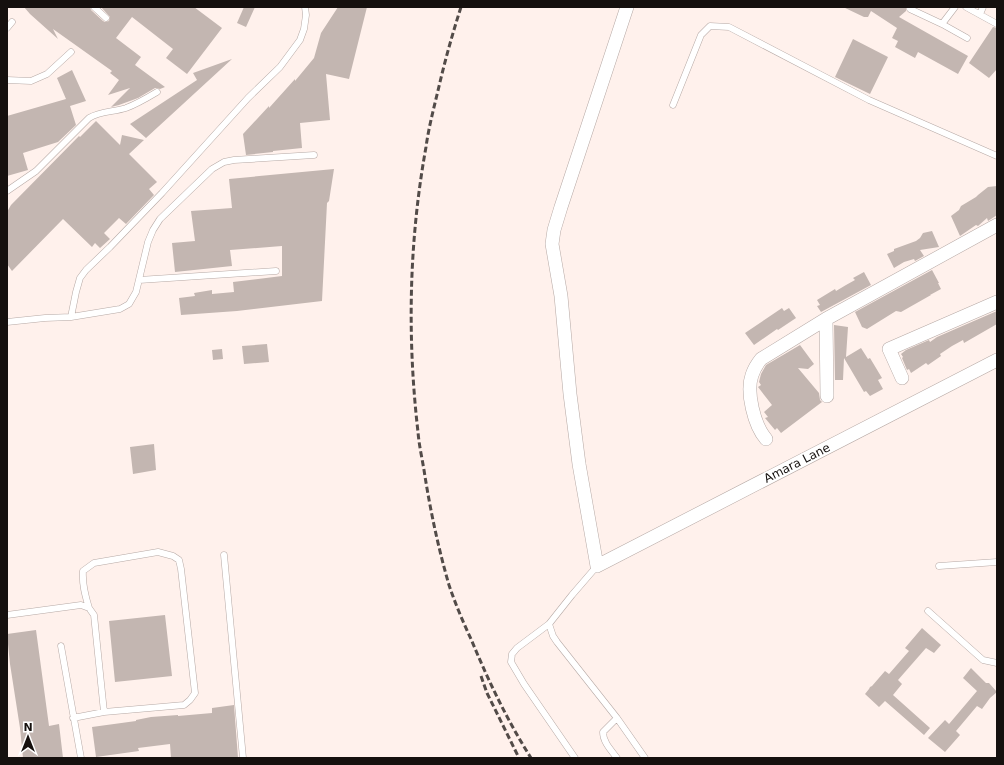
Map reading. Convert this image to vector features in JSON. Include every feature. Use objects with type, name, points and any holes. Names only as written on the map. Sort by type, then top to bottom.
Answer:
[{"type":"street","points":[[597,566],[579,464],[560,296],[552,244],[560,207],[627,7]]},
{"type":"street","points":[[766,439],[762,434],[753,413],[750,388],[751,376],[761,359],[826,319],[997,225]]},
{"type":"street","points":[[902,378],[889,349],[997,302]]},
{"type":"street","points":[[826,319],[827,396]]},
{"type":"street","name":"Amara Lane","points":[[597,566],[997,360]]},
{"type":"lane","points":[[94,7],[106,18]]},
{"type":"lane","points":[[71,317],[80,278],[86,270],[162,193],[248,98],[280,67],[300,40],[304,29],[306,15],[305,7]]},
{"type":"lane","points":[[942,24],[955,7]]},
{"type":"lane","points":[[966,7],[997,24]]},
{"type":"lane","points":[[980,14],[984,7]]},
{"type":"lane","points":[[910,9],[967,38]]},
{"type":"lane","points":[[7,28],[12,22]]},
{"type":"lane","points":[[673,106],[702,36],[710,26],[729,27],[869,100],[997,156]]},
{"type":"lane","points":[[7,80],[31,81],[47,74],[71,52]]},
{"type":"lane","points":[[7,191],[36,171],[89,118],[95,114],[126,108],[157,92]]},
{"type":"lane","points":[[7,322],[71,317],[120,309],[129,304],[136,292],[148,242],[160,219],[212,169],[224,162],[234,160],[314,155]]},
{"type":"lane","points":[[139,280],[276,271]]},
{"type":"lane","points":[[73,718],[104,712],[184,705],[195,693],[181,569],[179,560],[173,556],[158,552],[94,563],[84,571],[82,580],[84,590],[89,608],[94,615],[104,712]]},
{"type":"lane","points":[[224,555],[243,758]]},
{"type":"lane","points":[[939,566],[997,562]]},
{"type":"lane","points":[[575,758],[524,684],[512,662],[512,654],[517,648],[549,624],[597,566]]},
{"type":"lane","points":[[7,616],[81,605],[89,608]]},
{"type":"lane","points":[[928,611],[983,660],[997,663]]},
{"type":"lane","points":[[549,624],[553,636],[557,642],[645,758]]},
{"type":"lane","points":[[61,646],[81,758]]},
{"type":"lane","points":[[616,718],[603,732],[603,737],[617,758]]},
{"type":"building","points":[[24,7],[90,7],[91,10],[105,22],[109,21],[110,17],[101,7],[194,7],[222,28],[187,74],[166,58],[173,49],[132,17],[116,38],[141,57],[135,65],[165,87],[160,89],[155,88],[138,98],[111,107],[130,88],[108,95],[119,80],[110,73],[112,71],[53,29],[58,39]]},
{"type":"building","points":[[244,7],[255,7],[246,27],[237,23]]},
{"type":"building","points":[[338,7],[367,7],[349,79],[326,74],[330,120],[300,123],[302,148],[246,155],[243,134],[295,79],[295,81],[314,58],[321,33]]},
{"type":"building","points":[[843,7],[906,7],[906,11],[899,17],[968,56],[958,74],[918,52],[915,58],[895,47],[898,41],[892,38],[897,28],[871,11],[868,17],[864,17]]},
{"type":"building","points":[[993,27],[997,28],[997,69],[989,78],[969,63]]},
{"type":"building","points":[[853,39],[888,57],[870,94],[835,77]]},
{"type":"building","points":[[232,59],[146,138],[130,124],[197,80],[193,73]]},
{"type":"building","points":[[72,70],[86,101],[70,106],[76,125],[58,142],[23,153],[28,170],[7,176],[7,116],[66,99],[57,78]]},
{"type":"building","points":[[96,121],[120,145],[122,135],[144,140],[129,154],[157,182],[149,189],[154,195],[126,224],[119,218],[104,233],[110,239],[100,248],[95,243],[92,247],[63,219],[12,271],[7,264],[7,212],[11,205],[79,136],[80,137]]},
{"type":"building","points":[[334,169],[329,201],[327,203],[322,301],[237,311],[181,315],[179,298],[195,296],[194,293],[212,290],[212,294],[234,292],[233,282],[282,276],[282,246],[230,250],[232,266],[175,272],[172,243],[195,241],[191,211],[232,208],[229,179]]},
{"type":"building","points":[[997,186],[997,215],[988,221],[987,218],[978,226],[976,225],[960,236],[951,216],[959,210],[961,206],[976,197],[988,187]]},
{"type":"building","points":[[932,231],[939,247],[920,250],[924,256],[915,261],[914,259],[904,262],[894,268],[887,254],[894,251],[894,249],[916,241],[923,233]]},
{"type":"building","points":[[932,270],[941,289],[901,312],[896,311],[867,329],[862,327],[855,312]]},
{"type":"building","points":[[864,272],[871,285],[821,312],[817,306],[820,305],[817,300],[835,289],[836,291],[855,280],[853,278]]},
{"type":"building","points":[[782,308],[784,311],[789,308],[796,318],[754,345],[745,333]]},
{"type":"building","points":[[997,311],[997,324],[964,343],[963,340],[952,346],[928,365],[926,363],[911,373],[909,369],[907,370],[901,354],[906,350],[929,340],[930,342],[937,337]]},
{"type":"building","points":[[834,325],[848,327],[846,357],[861,348],[868,359],[870,358],[882,378],[878,380],[883,389],[870,396],[866,391],[864,392],[844,358],[843,380],[835,380]]},
{"type":"building","points":[[267,344],[269,362],[244,364],[242,346]]},
{"type":"building","points":[[800,345],[814,364],[808,369],[798,368],[819,393],[820,400],[822,402],[781,433],[777,428],[775,430],[765,418],[768,417],[764,412],[772,405],[758,387],[761,385],[759,382],[766,365]]},
{"type":"building","points":[[222,349],[223,359],[213,360],[212,350]]},
{"type":"building","points":[[154,444],[156,470],[133,474],[130,447]]},
{"type":"building","points":[[165,615],[172,676],[115,682],[109,621]]},
{"type":"building","points":[[922,628],[941,645],[934,653],[926,648],[898,680],[902,684],[893,695],[930,728],[924,735],[885,701],[879,707],[865,694],[885,671],[889,674],[909,651],[905,648]]},
{"type":"building","points":[[36,630],[49,726],[59,724],[63,758],[23,758],[7,634]]},
{"type":"building","points":[[971,668],[997,692],[990,698],[982,709],[977,706],[956,731],[960,735],[945,752],[928,738],[945,720],[949,724],[977,691],[963,678]]},
{"type":"building","points":[[234,705],[238,758],[171,758],[170,744],[138,748],[139,751],[96,757],[92,727],[136,721],[151,717],[212,713],[212,708]]},
{"type":"railway","points":[[461,7],[452,35],[430,123],[420,182],[413,253],[411,325],[414,396],[419,442],[429,499],[449,585],[491,685],[531,758]]},
{"type":"railway","points":[[481,676],[487,693],[519,758]]}]
